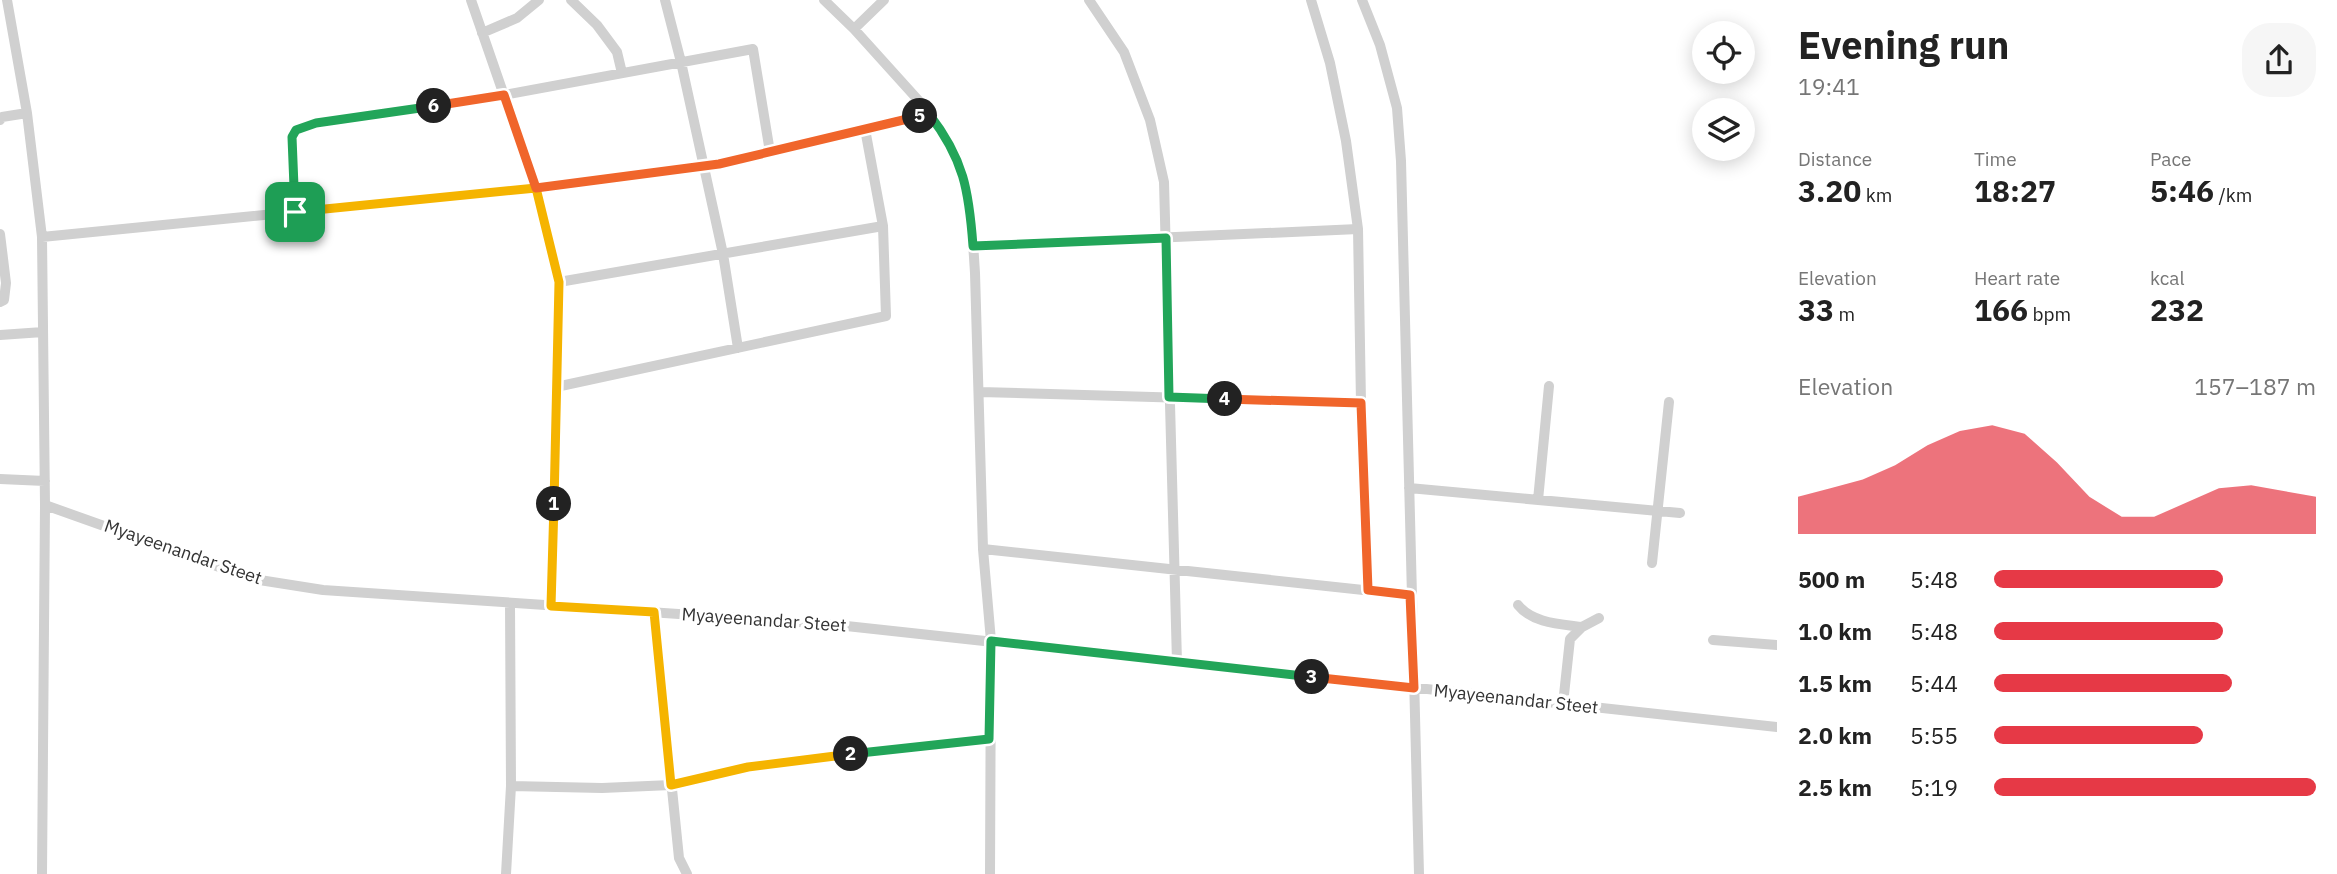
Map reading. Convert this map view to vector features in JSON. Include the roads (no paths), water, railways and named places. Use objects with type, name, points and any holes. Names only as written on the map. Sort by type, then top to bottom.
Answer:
[{"type":"street","points":[[7,0],[27,113],[42,237],[46,505],[42,874]]},
{"type":"street","points":[[471,0],[536,188],[559,282],[551,606]]},
{"type":"street","points":[[482,33],[517,18],[539,0]]},
{"type":"street","points":[[571,0],[597,25],[617,52],[622,73]]},
{"type":"street","points":[[665,0],[723,254],[738,348]]},
{"type":"street","points":[[824,0],[854,29],[929,114],[956,154],[965,181],[973,246],[980,392],[983,549],[991,641],[990,874]]},
{"type":"street","points":[[854,29],[884,0]]},
{"type":"street","points":[[1089,0],[1124,52],[1150,120],[1164,182],[1177,662]]},
{"type":"street","points":[[1311,0],[1330,63],[1346,141],[1358,229],[1368,590]]},
{"type":"street","points":[[1362,0],[1380,45],[1397,108],[1401,161],[1419,874]]},
{"type":"street","points":[[295,212],[292,137],[296,130],[316,123],[504,95],[753,49],[770,152]]},
{"type":"street","points":[[0,120],[2,117],[27,113]]},
{"type":"street","points":[[42,237],[536,188],[702,166],[929,114]]},
{"type":"street","points":[[556,387],[886,316],[883,226],[865,129]]},
{"type":"street","points":[[559,282],[883,226]]},
{"type":"street","points":[[973,246],[1358,229]]},
{"type":"street","points":[[0,234],[6,283],[4,300],[0,302]]},
{"type":"street","points":[[0,335],[43,332]]},
{"type":"street","points":[[1538,500],[1549,386]]},
{"type":"street","points":[[980,392],[1361,403]]},
{"type":"street","points":[[1651,563],[1669,402]]},
{"type":"street","points":[[0,479],[45,481]]},
{"type":"street","points":[[1409,488],[1680,513]]},
{"type":"street","name":"Myayeenandar Steet","points":[[46,505],[253,579],[323,590],[828,624],[1777,727]]},
{"type":"street","points":[[983,549],[1410,595]]},
{"type":"street","points":[[506,874],[511,786],[510,604]]},
{"type":"street","points":[[1518,605],[1524,613],[1535,618],[1582,627]]},
{"type":"street","points":[[654,612],[679,858],[687,874]]},
{"type":"street","points":[[1563,704],[1570,639],[1582,627],[1599,618]]},
{"type":"street","points":[[1713,640],[1777,645]]},
{"type":"street","points":[[511,786],[602,788],[671,785],[748,767],[989,739]]}]
